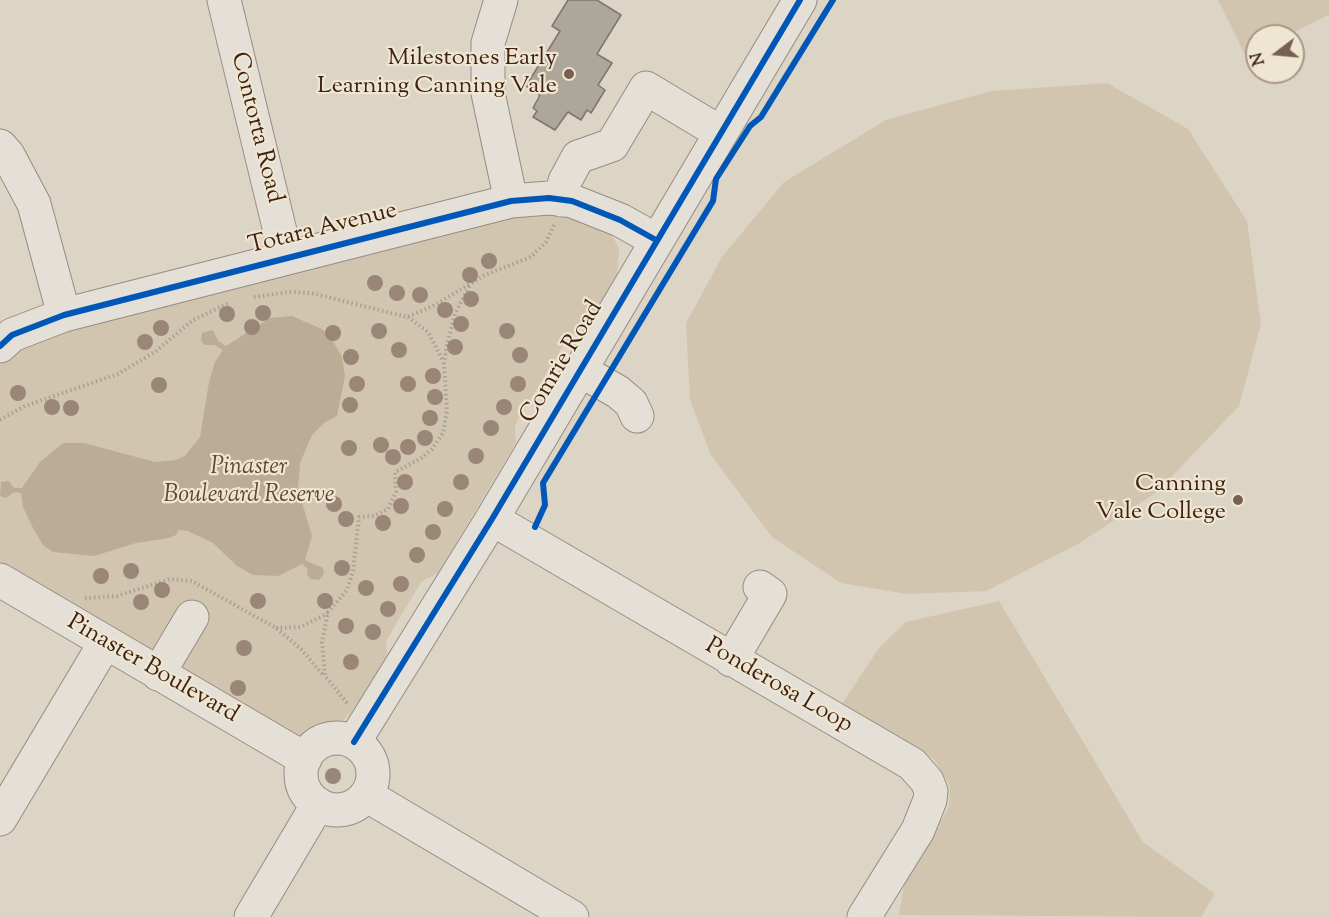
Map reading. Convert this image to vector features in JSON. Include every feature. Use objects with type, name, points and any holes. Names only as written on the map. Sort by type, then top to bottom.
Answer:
[{"type":"street","name":"Contorta Road","points":[[224,0],[286,256]]},
{"type":"street","points":[[501,0],[488,43],[488,93],[511,201]]},
{"type":"street","name":"Comrie Road","points":[[363,730],[492,519],[800,0]]},
{"type":"street","points":[[564,205],[565,180],[578,157],[612,145],[646,88],[721,133]]},
{"type":"street","points":[[0,146],[8,155],[34,204],[64,315]]},
{"type":"street","name":"Totara Avenue","points":[[0,346],[12,335],[64,315],[286,256],[511,201],[549,198],[564,205],[620,220],[656,240]]},
{"type":"street","points":[[580,370],[618,392],[630,403],[637,416]]},
{"type":"street","name":"Ponderosa Loop","points":[[492,519],[912,764],[927,781],[931,791],[930,800],[922,822],[864,917]]},
{"type":"street","name":"Pinaster Boulevard","points":[[0,580],[305,759]]},
{"type":"street","points":[[731,660],[770,594],[760,587]]},
{"type":"street","points":[[158,674],[192,617]]},
{"type":"street","points":[[0,819],[105,643]]},
{"type":"street","points":[[363,730],[371,761],[372,783],[366,795],[357,804],[346,809],[334,810],[318,804],[305,791],[301,779],[301,766],[305,759],[309,751],[318,743],[330,738],[343,738],[363,730]]},
{"type":"street","points":[[366,795],[572,917]]},
{"type":"street","points":[[251,917],[318,804]]},
{"type":"path","points":[[407,317],[420,313],[486,274],[531,257],[546,242],[564,205]]},
{"type":"path","points":[[444,363],[455,314],[471,284]]},
{"type":"path","points":[[250,298],[289,292],[311,293],[407,317],[428,332],[444,363],[448,394],[443,433],[426,454],[395,472],[396,492],[388,509],[374,516],[359,517],[353,571],[347,590],[328,612],[300,627],[276,628]]},
{"type":"path","points":[[0,420],[25,406],[118,374],[155,352],[192,320],[235,301]]},
{"type":"path","points":[[328,612],[322,642],[325,676],[351,708],[363,730]]},
{"type":"green space","points":[[1218,0],[1329,0],[1329,15],[1305,26],[1305,24],[1245,24],[1245,55]]},
{"type":"green space","points":[[1107,83],[1188,129],[1247,221],[1261,324],[1239,406],[1157,492],[1078,544],[986,591],[907,594],[841,583],[772,537],[711,455],[690,400],[686,323],[722,257],[784,182],[886,120],[991,91]]},
{"type":"green space","name":"Pinaster Boulevard Reserve","points":[[552,211],[610,232],[619,248],[617,275],[585,327],[569,336],[515,425],[516,443],[438,573],[421,582],[386,641],[387,657],[374,680],[349,715],[329,732],[314,737],[291,735],[0,566],[0,356],[21,342],[506,214]]},
{"type":"green space","points":[[999,601],[1143,842],[1215,894],[1201,917],[899,915],[904,884],[949,807],[950,786],[935,760],[842,704],[879,648],[906,622]]},
{"type":"shaded area","points":[[292,316],[322,329],[342,357],[345,376],[337,416],[324,423],[312,435],[300,463],[298,489],[312,536],[305,560],[323,568],[324,574],[319,580],[311,579],[307,575],[308,569],[302,564],[278,576],[253,575],[237,566],[213,543],[188,531],[179,530],[176,535],[169,538],[136,543],[94,556],[53,552],[43,545],[33,528],[23,507],[21,493],[14,492],[6,498],[0,496],[1,482],[9,481],[14,488],[22,488],[40,462],[63,443],[84,443],[155,462],[176,460],[185,456],[200,437],[209,382],[215,362],[223,350],[215,345],[205,345],[201,341],[202,333],[213,330],[218,341],[226,346],[270,318]]},
{"type":"building","name":"Milestones Early Learning Canning Vale","points":[[568,0],[597,0],[621,15],[597,54],[612,63],[598,85],[605,90],[591,113],[587,110],[581,120],[568,112],[555,130],[533,117],[537,111],[533,108],[540,95],[526,86],[560,31],[552,26]]},
{"type":"cycle path","points":[[354,742],[492,519],[800,0]]},
{"type":"cycle path","points":[[535,527],[545,505],[543,483],[713,201],[716,179],[750,126],[761,117],[833,0]]},
{"type":"cycle path","points":[[0,346],[12,335],[64,315],[511,201],[549,198],[572,201],[620,220],[656,240]]},
{"type":"place","name":"Milestones Early Learning Canning Vale","points":[[569,74]]},
{"type":"place","name":"Canning Vale College","points":[[1238,500]]}]
